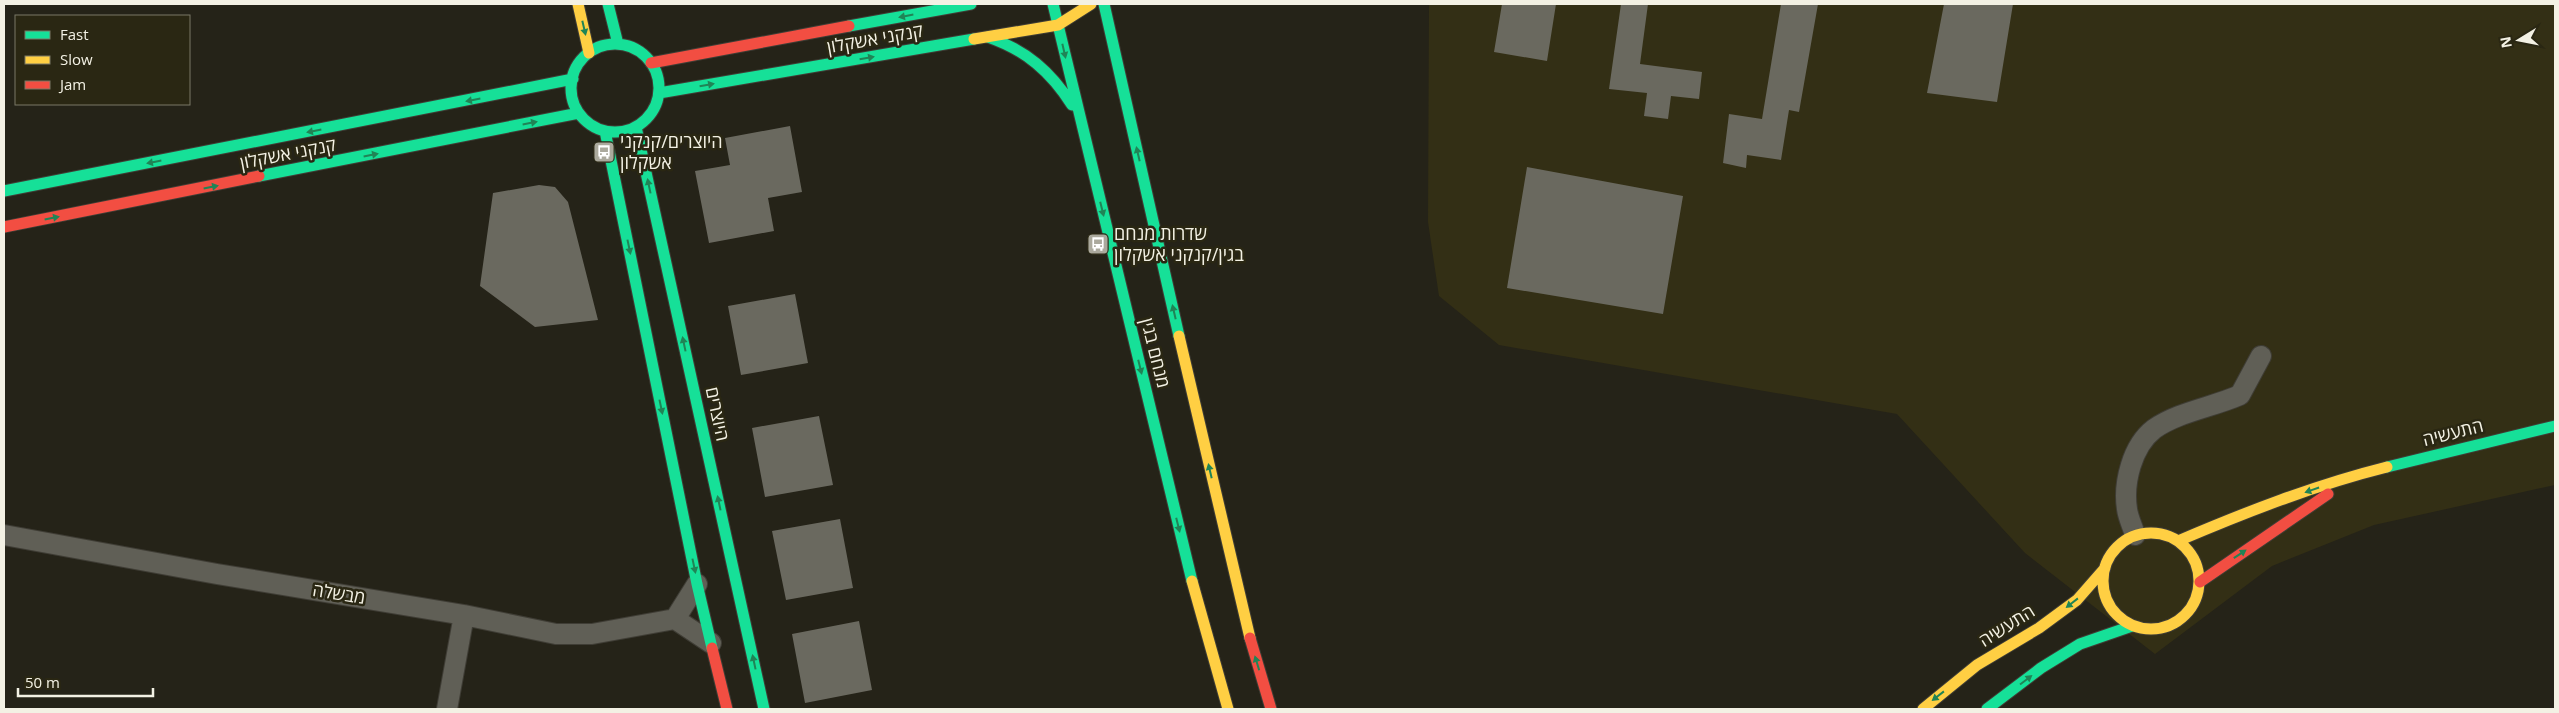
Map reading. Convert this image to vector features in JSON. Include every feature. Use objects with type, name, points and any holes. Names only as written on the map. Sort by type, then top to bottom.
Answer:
[{"type":"street","points":[[578,4],[589,53]]},
{"type":"street","points":[[608,4],[618,44]]},
{"type":"street","name":"קנקני אשקלון","points":[[651,63],[972,4]]},
{"type":"street","name":"מנחם בגין","points":[[1053,4],[1191,579],[1228,709]]},
{"type":"street","name":"קנקני אשקלון","points":[[659,93],[1058,25],[1091,4]]},
{"type":"street","name":"מנחם בגין","points":[[1104,4],[1243,616],[1271,709]]},
{"type":"street","points":[[988,37],[1013,45],[1037,63],[1062,87],[1079,118]]},
{"type":"street","points":[[618,44],[640,52],[651,63],[656,72],[659,93],[655,107],[647,119],[636,127],[621,132],[605,131],[586,121],[579,113],[572,97],[572,80],[576,69],[589,53],[603,46],[618,44]]},
{"type":"street","name":"קנקני אשקלון","points":[[4,191],[572,80]]},
{"type":"street","name":"קנקני אשקלון","points":[[4,227],[579,113]]},
{"type":"street","name":"היוצרים","points":[[636,127],[764,709]]},
{"type":"street","points":[[605,131],[698,584],[727,709]]},
{"type":"street","points":[[2136,535],[2127,510],[2126,486],[2134,455],[2154,429],[2184,415],[2240,396],[2261,356]]},
{"type":"street","name":"התעשיה","points":[[2178,541],[2251,510],[2358,474],[2555,426]]},
{"type":"street","name":"התעשיה","points":[[2200,582],[2358,474]]},
{"type":"street","points":[[2150,532],[2165,534],[2178,541],[2194,559],[2200,582],[2193,604],[2178,622],[2153,630],[2132,626],[2120,618],[2110,607],[2103,587],[2105,568],[2117,547],[2136,535],[2150,532]]},
{"type":"street","name":"מבשלה","points":[[4,536],[464,615],[556,634],[575,635],[675,619]]},
{"type":"street","name":"התעשיה","points":[[1923,709],[1977,665],[2039,628],[2077,600],[2105,568]]},
{"type":"street","points":[[698,584],[675,619],[711,643]]},
{"type":"street","points":[[447,709],[464,615]]},
{"type":"street","points":[[1987,709],[2041,668],[2080,644],[2132,626]]},
{"type":"shaded area","points":[[1429,4],[2555,4],[2555,485],[2374,525],[2272,566],[2155,654],[2025,553],[1897,414],[1499,345],[1439,296],[1428,222]]},
{"type":"building","points":[[1502,4],[1556,4],[1547,61],[1494,52]]},
{"type":"building","points":[[1621,4],[1648,4],[1640,64],[1702,72],[1699,99],[1671,96],[1668,119],[1644,116],[1647,93],[1609,89]]},
{"type":"building","points":[[1781,4],[1818,4],[1799,112],[1789,110],[1781,160],[1747,155],[1746,168],[1723,163],[1729,114],[1762,119]]},
{"type":"building","points":[[1944,4],[2013,4],[1997,102],[1927,93]]},
{"type":"building","points":[[790,126],[802,192],[768,198],[774,231],[709,243],[695,171],[730,165],[725,138]]},
{"type":"building","points":[[1527,167],[1683,196],[1663,314],[1507,288]]},
{"type":"building","points":[[539,185],[555,187],[568,202],[598,320],[535,327],[480,286],[493,193]]},
{"type":"building","points":[[795,294],[808,363],[741,375],[728,306]]},
{"type":"building","points":[[819,416],[833,485],[765,497],[752,428]]},
{"type":"building","points":[[840,519],[853,588],[786,600],[772,531]]},
{"type":"building","points":[[859,621],[872,690],[805,703],[792,634]]},
{"type":"traffic: fast","points":[[608,4],[618,44]]},
{"type":"traffic: fast","points":[[849,26],[971,4]]},
{"type":"traffic: fast","points":[[1053,4],[1192,581]]},
{"type":"traffic: fast","points":[[1104,4],[1179,336]]},
{"type":"traffic: fast","points":[[988,37],[1014,48],[1046,72],[1072,105]]},
{"type":"traffic: fast","points":[[659,93],[974,39]]},
{"type":"traffic: fast","points":[[615,44],[632,48],[646,57],[655,71],[659,88],[655,105],[646,119],[632,128],[615,132],[598,128],[584,119],[575,105],[571,88],[575,71],[584,57],[598,48],[615,44]]},
{"type":"traffic: fast","points":[[4,191],[573,79]]},
{"type":"traffic: fast","points":[[259,176],[579,113]]},
{"type":"traffic: fast","points":[[636,127],[764,709]]},
{"type":"traffic: fast","points":[[605,131],[697,584],[712,648]]},
{"type":"traffic: fast","points":[[2387,467],[2555,426]]},
{"type":"traffic: fast","points":[[1987,709],[2041,668],[2080,644],[2132,626]]},
{"type":"traffic: slow","points":[[578,4],[589,53]]},
{"type":"traffic: slow","points":[[974,39],[1058,25],[1091,4]]},
{"type":"traffic: slow","points":[[1179,336],[1250,638]]},
{"type":"traffic: slow","points":[[2178,541],[2281,500],[2387,467]]},
{"type":"traffic: slow","points":[[2151,533],[2170,536],[2185,547],[2196,562],[2199,581],[2196,600],[2185,615],[2170,626],[2151,629],[2132,626],[2117,615],[2106,600],[2103,581],[2106,562],[2117,547],[2132,536],[2151,533]]},
{"type":"traffic: slow","points":[[1923,709],[1977,665],[2039,628],[2077,600],[2105,568]]},
{"type":"traffic: slow","points":[[1192,581],[1228,709]]},
{"type":"traffic: jam","points":[[651,63],[849,26]]},
{"type":"traffic: jam","points":[[4,227],[259,176]]},
{"type":"traffic: jam","points":[[2200,582],[2328,494]]},
{"type":"traffic: jam","points":[[1250,638],[1271,709]]},
{"type":"traffic: jam","points":[[712,648],[727,709]]},
{"type":"place","name":"היוצרים/קנקני אשקלון","points":[[604,152]]},
{"type":"place","name":"שדרות מנחם בגין/קנקני אשקלון","points":[[1098,244]]}]
